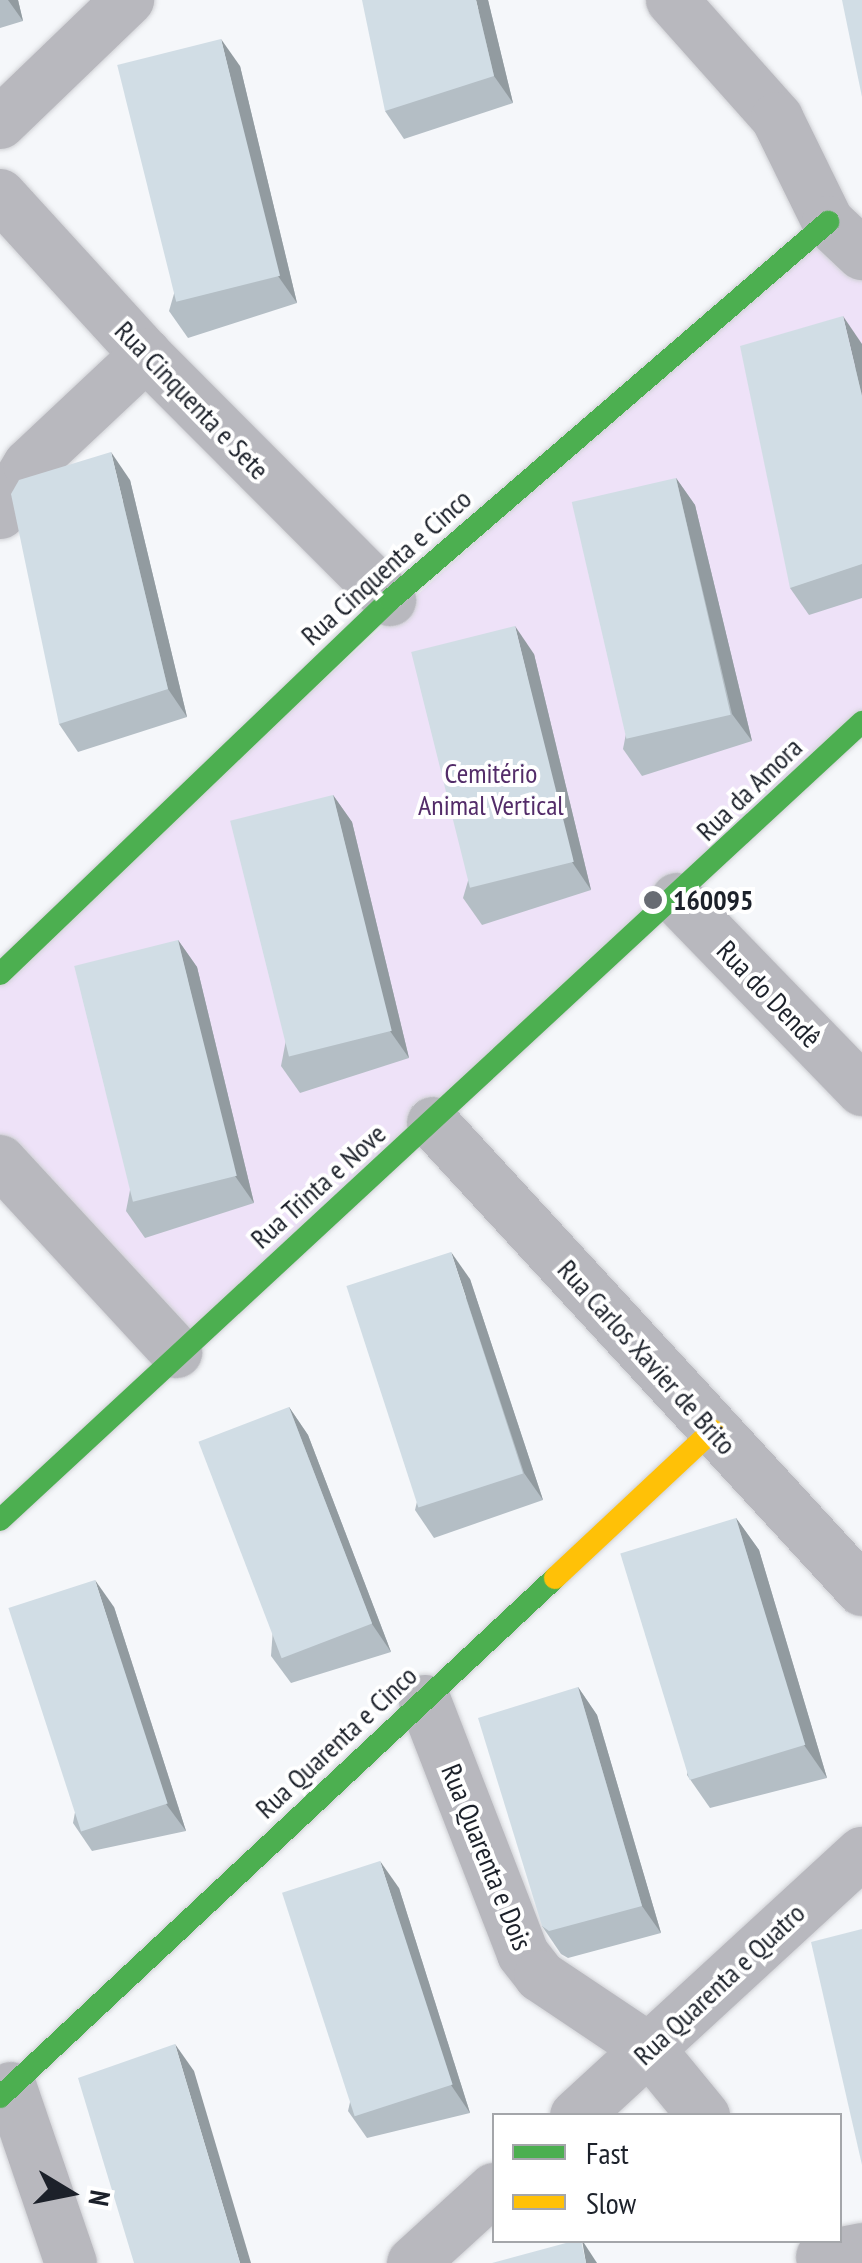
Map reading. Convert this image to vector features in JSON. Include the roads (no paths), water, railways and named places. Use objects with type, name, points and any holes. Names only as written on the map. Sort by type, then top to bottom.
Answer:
[{"type":"street","points":[[0,123],[128,0]]},
{"type":"street","points":[[672,0],[777,118],[845,238]]},
{"type":"street","name":"Rua Cinquenta e Sete","points":[[0,195],[146,355],[390,600]]},
{"type":"street","name":"Rua Cinquenta e Cinco","points":[[0,974],[390,600],[845,238]]},
{"type":"street","points":[[0,513],[29,465],[146,355]]},
{"type":"street","name":"Rua da Amora","points":[[677,899],[862,722]]},
{"type":"street","name":"Rua do Dendê","points":[[677,899],[862,1090]]},
{"type":"street","name":"Rua Trinta e Nove","points":[[0,1520],[176,1352],[433,1124],[677,899]]},
{"type":"street","name":"Rua Carlos Xavier de Brito","points":[[433,1124],[862,1590]]},
{"type":"street","points":[[0,1160],[176,1352]]},
{"type":"street","name":"Rua Quarenta e Cinco","points":[[5,2093],[713,1430]]},
{"type":"street","name":"Rua Quarenta e Dois","points":[[425,1701],[522,1954],[540,1976],[649,2049],[702,2113]]},
{"type":"street","name":"Rua Quarenta e Quatro","points":[[579,2113],[862,1852]]},
{"type":"street","points":[[5,2093],[71,2263]]},
{"type":"street","points":[[413,2263],[492,2191]]},
{"type":"place","name":"160095","points":[[653,900]]},
{"type":"park label","name":"Cemitério Animal Vertical","points":[[491,789]]}]
